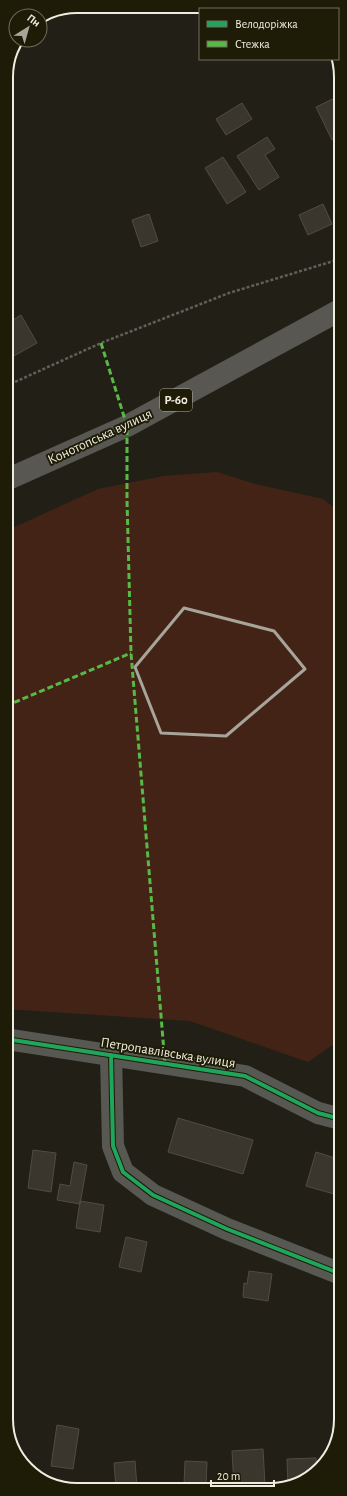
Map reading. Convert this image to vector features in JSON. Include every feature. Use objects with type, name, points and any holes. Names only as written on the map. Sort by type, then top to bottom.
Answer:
[{"type":"main road","name":"Конотопська вулиця","points":[[13,477],[127,426],[334,313]]},
{"type":"street","name":"Петропавлівська вулиця","points":[[13,1040],[245,1076],[318,1113],[334,1117]]},
{"type":"street","points":[[111,1055],[113,1146],[123,1172],[153,1194],[228,1229],[334,1271]]},
{"type":"path","points":[[13,383],[101,343],[229,293],[334,261]]},
{"type":"highlighted area","points":[[184,608],[274,631],[305,669],[226,736],[161,733],[135,667]]},
{"type":"shaded area","points":[[217,472],[255,484],[323,499],[334,508],[334,1044],[308,1062],[190,1021],[13,1009],[13,528],[98,489],[164,476]]},
{"type":"building","points":[[334,98],[334,139],[332,140],[316,107]]},
{"type":"building","points":[[242,103],[252,119],[226,135],[216,119]]},
{"type":"building","points":[[267,137],[275,149],[265,155],[279,177],[259,190],[237,156]]},
{"type":"building","points":[[223,157],[246,192],[227,204],[205,168]]},
{"type":"building","points":[[323,204],[332,224],[308,235],[299,215]]},
{"type":"building","points":[[149,214],[158,241],[141,247],[132,220]]},
{"type":"building","points":[[21,315],[37,343],[13,356],[13,320]]},
{"type":"building","points":[[178,1118],[253,1140],[243,1174],[168,1152]]},
{"type":"building","points":[[33,1150],[56,1153],[51,1192],[28,1188]]},
{"type":"building","points":[[316,1152],[334,1158],[334,1194],[306,1186]]},
{"type":"building","points":[[74,1162],[87,1165],[80,1204],[57,1200],[60,1184],[70,1186]]},
{"type":"building","points":[[80,1201],[104,1205],[100,1232],[76,1228]]},
{"type":"building","points":[[126,1237],[147,1242],[141,1272],[119,1267]]},
{"type":"building","points":[[249,1271],[272,1274],[268,1301],[243,1297],[244,1283],[247,1284]]},
{"type":"building","points":[[57,1425],[79,1429],[73,1469],[51,1466]]},
{"type":"building","points":[[263,1449],[265,1483],[234,1483],[232,1451]]},
{"type":"building","points":[[316,1458],[316,1463],[309,1470],[288,1480],[287,1459]]},
{"type":"building","points":[[135,1461],[137,1483],[116,1483],[114,1463]]},
{"type":"building","points":[[185,1461],[207,1462],[206,1483],[184,1483]]},
{"type":"marked path","points":[[101,343],[127,426],[127,500],[131,653],[165,1064]]},
{"type":"marked path","points":[[13,703],[131,653]]},
{"type":"cycle path","points":[[13,1040],[245,1076],[318,1113],[334,1117]]},
{"type":"cycle path","points":[[111,1055],[113,1146],[123,1172],[153,1195],[227,1229],[334,1271]]}]
